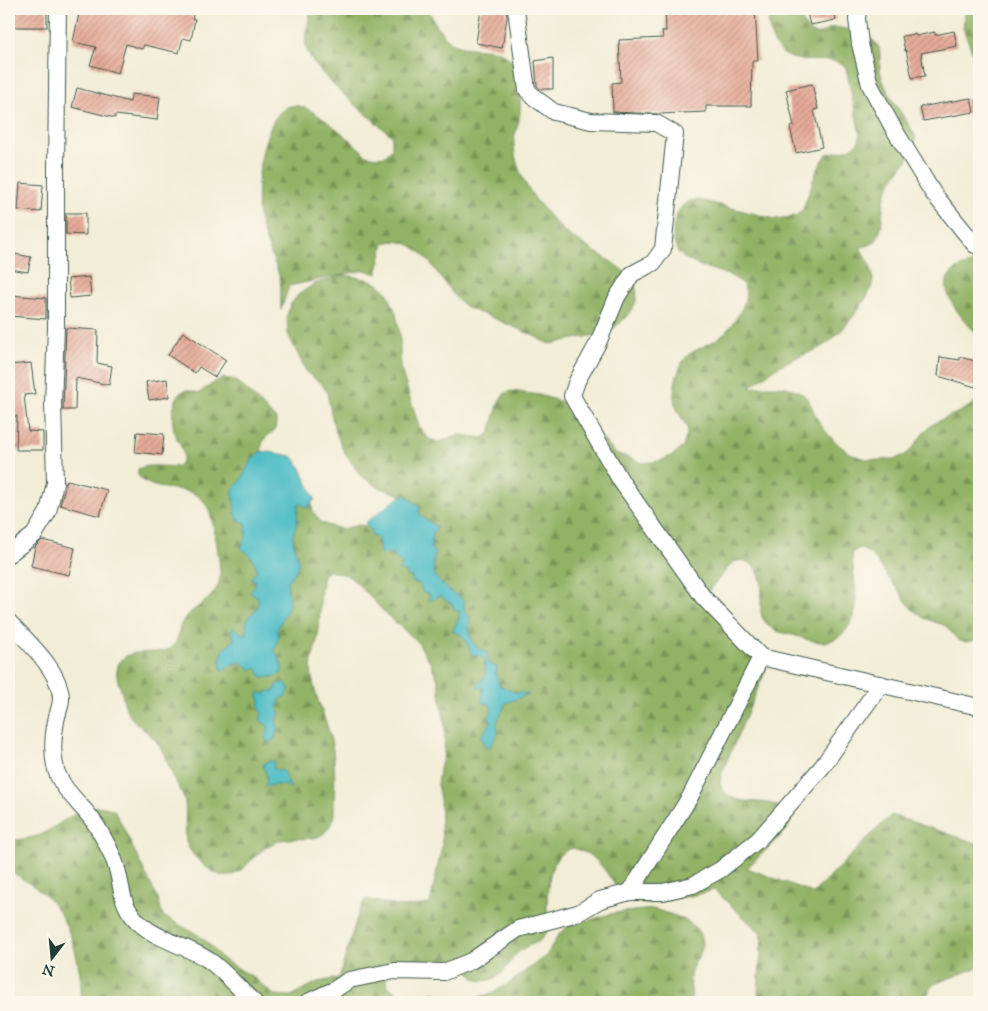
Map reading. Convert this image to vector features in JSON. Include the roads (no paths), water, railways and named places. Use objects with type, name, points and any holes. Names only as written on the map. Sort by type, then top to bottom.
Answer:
[{"type":"street","points":[[9,554],[34,535],[48,512],[55,483],[53,403],[56,328],[58,9]]},
{"type":"street","points":[[516,9],[527,90],[534,98],[554,112],[590,121],[656,123],[676,134],[663,249],[653,263],[632,274],[617,298],[598,343],[577,381],[572,396],[621,481],[703,597],[761,657],[979,707]]},
{"type":"street","points":[[858,9],[857,19],[860,44],[870,85],[892,126],[933,193],[975,245]]},
{"type":"street","points":[[9,622],[52,672],[61,700],[56,723],[54,752],[57,771],[67,789],[94,822],[112,852],[128,909],[140,923],[155,935],[208,960],[254,1002]]},
{"type":"street","points":[[630,892],[690,797],[761,657]]},
{"type":"street","points":[[308,1002],[334,990],[349,980],[394,972],[444,972],[471,961],[518,930],[578,913],[600,900],[630,892],[663,892],[694,885],[720,870],[758,840],[822,767],[880,684]]},
{"type":"water","points":[[262,451],[292,456],[300,466],[315,499],[307,508],[299,503],[298,506],[297,523],[293,538],[298,564],[297,569],[287,581],[289,605],[277,630],[279,636],[275,650],[282,666],[282,673],[274,677],[262,677],[256,668],[251,670],[242,662],[233,664],[222,671],[220,660],[224,650],[234,640],[231,631],[233,627],[241,633],[247,634],[246,624],[249,616],[256,610],[258,605],[257,596],[250,592],[256,584],[255,580],[251,578],[257,570],[252,558],[241,548],[246,537],[246,523],[240,521],[235,514],[233,489],[241,480],[249,464]]},
{"type":"water","points":[[405,494],[420,507],[419,513],[422,517],[437,527],[433,533],[431,547],[435,554],[433,564],[435,577],[449,591],[464,601],[464,611],[470,616],[471,638],[477,648],[487,652],[488,663],[497,667],[496,673],[499,685],[514,692],[529,694],[506,703],[497,722],[498,734],[489,748],[486,747],[481,736],[492,721],[489,719],[492,709],[490,704],[481,702],[483,688],[477,688],[478,683],[484,679],[486,673],[484,658],[480,655],[472,655],[464,638],[452,631],[459,619],[460,612],[440,596],[429,601],[430,595],[422,592],[420,584],[411,581],[412,577],[408,577],[407,573],[399,571],[402,565],[391,553],[384,555],[380,553],[378,539],[375,536],[372,537],[371,531],[365,523]]},
{"type":"water","points":[[286,683],[290,690],[285,697],[280,699],[277,709],[280,712],[276,721],[279,729],[276,731],[275,739],[269,742],[265,738],[268,726],[260,720],[262,713],[259,709],[259,692],[266,694],[270,690],[274,692],[278,684]]},
{"type":"water","points":[[268,761],[275,761],[274,769],[283,771],[291,789],[282,785],[264,787],[267,777],[263,767]]}]
